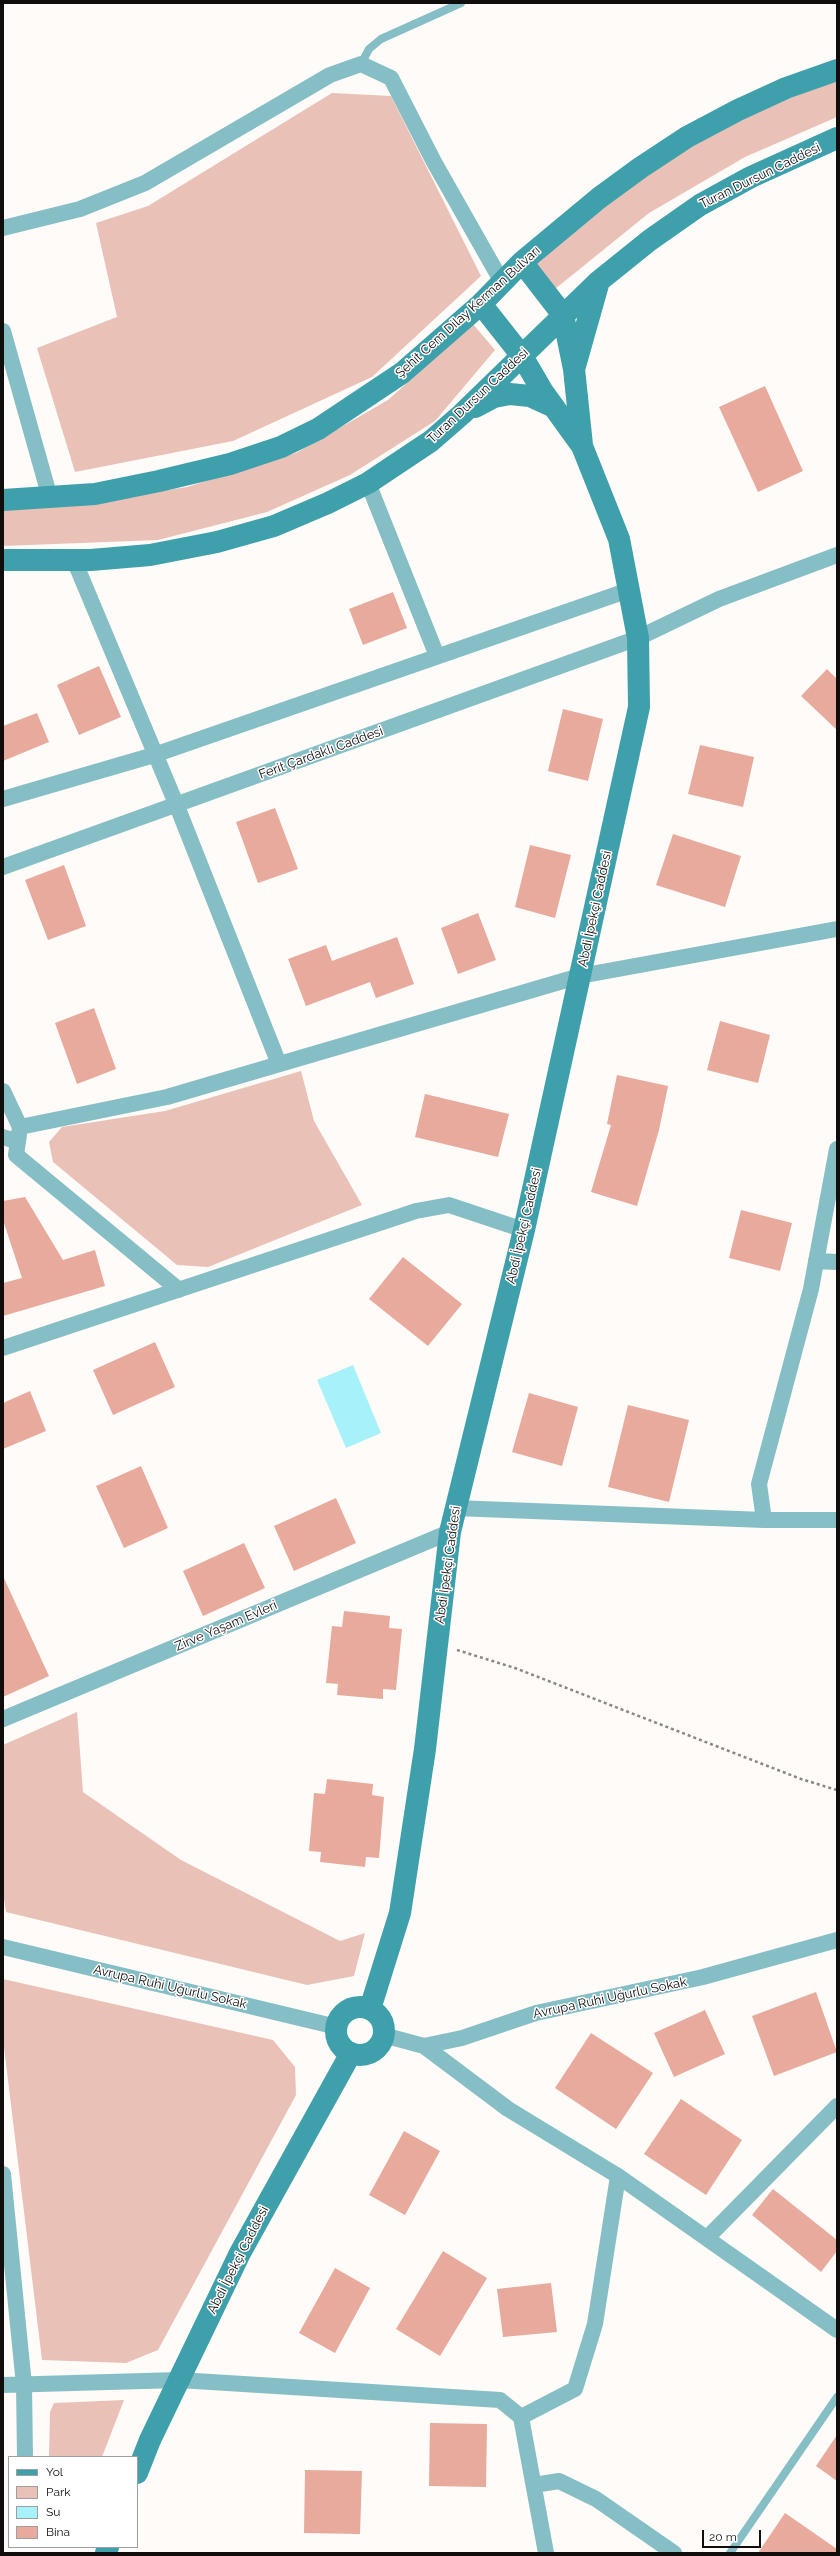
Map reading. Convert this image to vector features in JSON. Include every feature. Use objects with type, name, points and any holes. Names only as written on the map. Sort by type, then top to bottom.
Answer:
[{"type":"main road","name":"Şehit Cem Dilay Kerman Bulvarı","points":[[3,500],[95,494],[159,482],[230,464],[281,446],[318,429],[375,393],[402,373],[481,304],[522,262],[599,198],[687,137],[786,88],[837,70]]},
{"type":"main road","name":"Turan Dursun Caddesi","points":[[3,560],[74,560],[150,555],[217,542],[274,526],[328,503],[368,483],[431,441],[462,414],[599,281],[700,205],[751,177],[837,138]]},
{"type":"main road","points":[[522,262],[563,315],[574,369],[582,446]]},
{"type":"main road","points":[[574,369],[599,281]]},
{"type":"main road","points":[[481,304],[522,356],[554,407],[582,446]]},
{"type":"main road","points":[[462,414],[494,397],[510,394],[530,396],[554,407]]},
{"type":"main road","name":"Abdi İpekçi Caddesi","points":[[370,2009],[400,1913],[425,1749],[450,1532],[524,1230],[639,707],[638,638],[619,539],[582,446]]},
{"type":"main road","points":[[363,2007],[370,2009],[381,2020],[384,2035],[375,2049],[359,2055],[351,2053],[339,2043],[337,2027],[339,2020],[348,2010],[363,2007]]},
{"type":"main road","name":"Abdi İpekçi Caddesi","points":[[138,2470],[150,2440],[240,2253],[351,2053]]},
{"type":"street","points":[[3,228],[80,209],[145,183],[330,75],[361,64],[390,78],[434,162],[502,282]]},
{"type":"street","points":[[3,331],[50,498]]},
{"type":"street","points":[[368,483],[438,656]]},
{"type":"street","name":"Ferit Çardaklı Caddesi","points":[[3,867],[177,806],[638,638],[719,599],[837,555]]},
{"type":"street","points":[[74,560],[154,755],[177,806],[280,1064]]},
{"type":"street","points":[[3,799],[154,755],[628,590]]},
{"type":"street","points":[[12,1144],[580,976],[837,929]]},
{"type":"street","points":[[3,1091],[12,1144],[179,1290]]},
{"type":"street","points":[[764,1520],[759,1484],[811,1289],[837,1149]]},
{"type":"street","points":[[5,1349],[416,1211],[449,1205],[524,1230]]},
{"type":"street","points":[[816,1260],[837,1262]]},
{"type":"street","points":[[455,1508],[764,1520],[837,1520]]},
{"type":"street","name":"Zirve Yaşam Evleri","points":[[3,1720],[450,1532]]},
{"type":"street","name":"Avrupa Ruhi Uğurlu Sokak","points":[[384,2035],[424,2046],[462,2038],[536,2013],[703,1977],[837,1940]]},
{"type":"street","name":"Avrupa Ruhi Uğurlu Sokak","points":[[3,1947],[337,2027]]},
{"type":"street","points":[[424,2046],[508,2109],[618,2176],[837,2330]]},
{"type":"street","points":[[707,2238],[795,2151],[837,2106]]},
{"type":"street","points":[[3,2174],[24,2384],[25,2456]]},
{"type":"street","points":[[521,2417],[575,2390],[595,2324],[618,2176]]},
{"type":"street","points":[[3,2385],[179,2380],[500,2400],[521,2417],[546,2553]]},
{"type":"street","points":[[534,2485],[559,2481],[596,2499],[674,2553]]},
{"type":"lane","points":[[361,64],[369,49],[381,39],[461,3]]},
{"type":"lane","points":[[730,2553],[837,2397]]},
{"type":"path","points":[[437,1644],[515,1668],[801,1779],[837,1790]]},
{"type":"green space","points":[[837,78],[837,117],[745,157],[649,213],[555,289],[533,259],[700,137]]},
{"type":"green space","points":[[332,93],[391,96],[481,276],[372,377],[233,441],[75,472],[37,348],[117,317],[96,223],[148,206]]},
{"type":"green space","points":[[473,324],[495,350],[435,421],[350,475],[267,512],[158,540],[3,546],[3,509],[65,506],[187,487],[296,453],[388,400]]},
{"type":"green space","points":[[301,1071],[314,1121],[362,1205],[208,1267],[177,1265],[53,1162],[49,1142],[62,1127],[165,1111]]},
{"type":"green space","points":[[77,1712],[83,1792],[181,1860],[340,1941],[365,1933],[354,1976],[307,1985],[6,1912],[3,1892],[3,1745]]},
{"type":"green space","points":[[3,1979],[273,2040],[295,2067],[296,2095],[158,2350],[126,2363],[42,2360],[3,2039]]},
{"type":"green space","points":[[124,2400],[102,2456],[49,2456],[50,2412],[54,2403]]},
{"type":"water","points":[[353,1365],[381,1433],[346,1448],[317,1380]]},
{"type":"building","points":[[765,386],[803,471],[758,492],[719,407]]},
{"type":"building","points":[[393,592],[407,628],[363,645],[349,609]]},
{"type":"building","points":[[99,666],[121,717],[79,735],[57,685]]},
{"type":"building","points":[[827,669],[837,679],[837,730],[801,696]]},
{"type":"building","points":[[563,709],[603,719],[588,781],[548,771]]},
{"type":"building","points":[[37,713],[49,742],[3,761],[3,726]]},
{"type":"building","points":[[700,745],[754,757],[743,807],[688,794]]},
{"type":"building","points":[[275,808],[298,869],[258,883],[236,822]]},
{"type":"building","points":[[673,834],[741,856],[725,907],[656,885]]},
{"type":"building","points":[[530,845],[571,855],[555,918],[515,907]]},
{"type":"building","points":[[64,865],[86,926],[48,940],[25,880]]},
{"type":"building","points":[[478,913],[496,960],[458,974],[441,928]]},
{"type":"building","points":[[397,937],[414,984],[376,998],[370,982],[306,1006],[288,959],[326,945],[332,961]]},
{"type":"building","points":[[94,1008],[116,1069],[77,1084],[55,1023]]},
{"type":"building","points":[[720,1021],[770,1035],[758,1083],[707,1070]]},
{"type":"building","points":[[617,1075],[668,1086],[659,1130],[637,1206],[591,1192],[611,1125],[607,1124]]},
{"type":"building","points":[[425,1094],[509,1114],[498,1157],[415,1137]]},
{"type":"building","points":[[25,1197],[63,1260],[95,1250],[105,1286],[3,1316],[3,1283],[22,1278],[3,1220],[3,1201]]},
{"type":"building","points":[[741,1210],[792,1223],[780,1271],[729,1258]]},
{"type":"building","points":[[403,1257],[462,1304],[428,1346],[369,1299]]},
{"type":"building","points":[[155,1342],[175,1387],[113,1415],[93,1370]]},
{"type":"building","points":[[30,1391],[46,1431],[3,1449],[3,1403]]},
{"type":"building","points":[[529,1393],[578,1407],[562,1466],[512,1452]]},
{"type":"building","points":[[628,1405],[689,1420],[669,1502],[608,1487]]},
{"type":"building","points":[[141,1466],[168,1528],[124,1548],[96,1486]]},
{"type":"building","points":[[336,1498],[356,1543],[294,1571],[274,1526]]},
{"type":"building","points":[[244,1543],[265,1588],[203,1616],[183,1571]]},
{"type":"building","points":[[3,1576],[49,1676],[3,1697]]},
{"type":"building","points":[[344,1611],[390,1616],[389,1628],[402,1629],[396,1690],[383,1689],[383,1699],[337,1695],[338,1684],[326,1683],[332,1626],[342,1627]]},
{"type":"building","points":[[327,1779],[373,1784],[372,1795],[384,1797],[379,1858],[366,1857],[365,1867],[320,1862],[321,1852],[309,1851],[314,1793],[325,1794]]},
{"type":"building","points":[[816,1992],[837,2052],[774,2076],[752,2016]]},
{"type":"building","points":[[705,2010],[725,2054],[674,2077],[654,2033]]},
{"type":"building","points":[[591,2033],[653,2073],[616,2129],[555,2088]]},
{"type":"building","points":[[681,2099],[742,2140],[706,2195],[644,2154]]},
{"type":"building","points":[[404,2131],[440,2151],[405,2215],[369,2195]]},
{"type":"building","points":[[773,2189],[837,2240],[837,2251],[821,2272],[752,2215]]},
{"type":"building","points":[[443,2251],[487,2278],[440,2356],[396,2329]]},
{"type":"building","points":[[335,2268],[370,2288],[335,2353],[299,2333]]},
{"type":"building","points":[[551,2283],[557,2332],[503,2337],[497,2289]]},
{"type":"building","points":[[430,2423],[487,2424],[486,2487],[429,2486]]},
{"type":"building","points":[[837,2435],[837,2481],[816,2466]]},
{"type":"building","points":[[305,2470],[362,2471],[360,2534],[304,2533]]},
{"type":"building","points":[[785,2513],[837,2549],[837,2553],[758,2553]]}]
